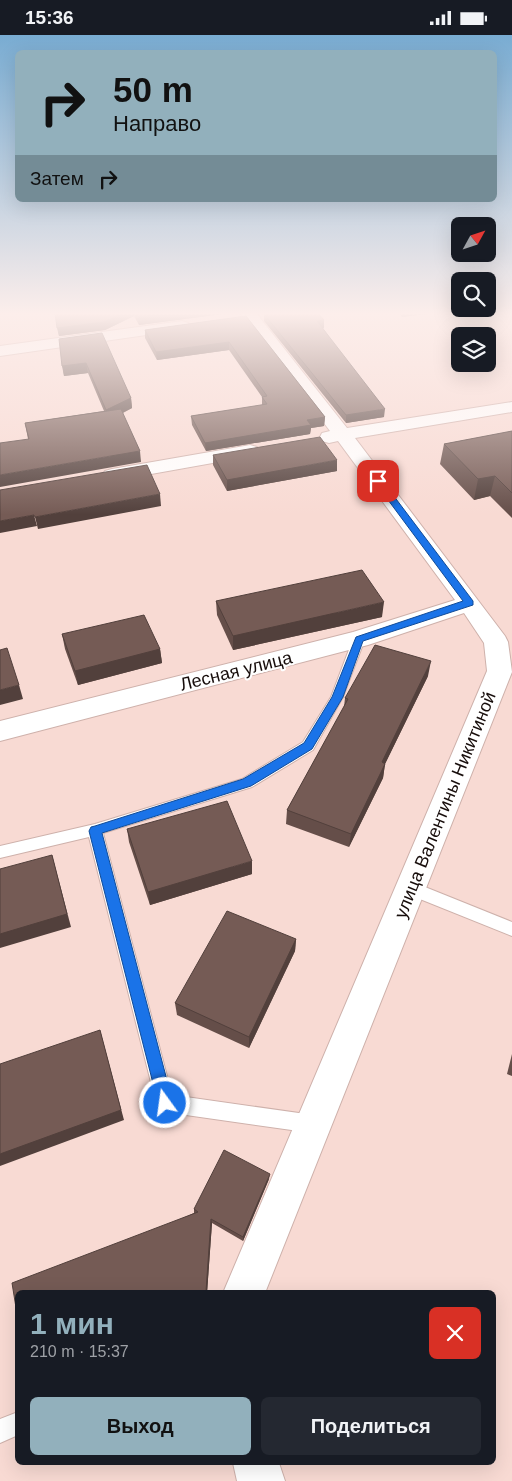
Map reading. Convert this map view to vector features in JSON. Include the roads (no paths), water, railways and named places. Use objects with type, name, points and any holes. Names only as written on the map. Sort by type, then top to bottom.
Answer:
[{"type":"street","name":"улица Валентины Никитиной","points":[[245,1290],[316,1124],[410,888],[500,671],[504,644],[469,603],[301,380]]},
{"type":"street","points":[[310,441],[512,407]]},
{"type":"street","points":[[97,478],[271,447]]},
{"type":"street","name":"Лесная улица","points":[[0,731],[359,639],[469,603]]},
{"type":"street","points":[[257,1465],[261,1481]]},
{"type":"lane","points":[[0,852],[95,831],[247,783],[308,746],[338,697],[359,639]]},
{"type":"lane","points":[[95,831],[165,1103],[316,1124]]},
{"type":"lane","points":[[410,888],[512,929]]},
{"type":"lane","points":[[0,1431],[15,1424]]}]
